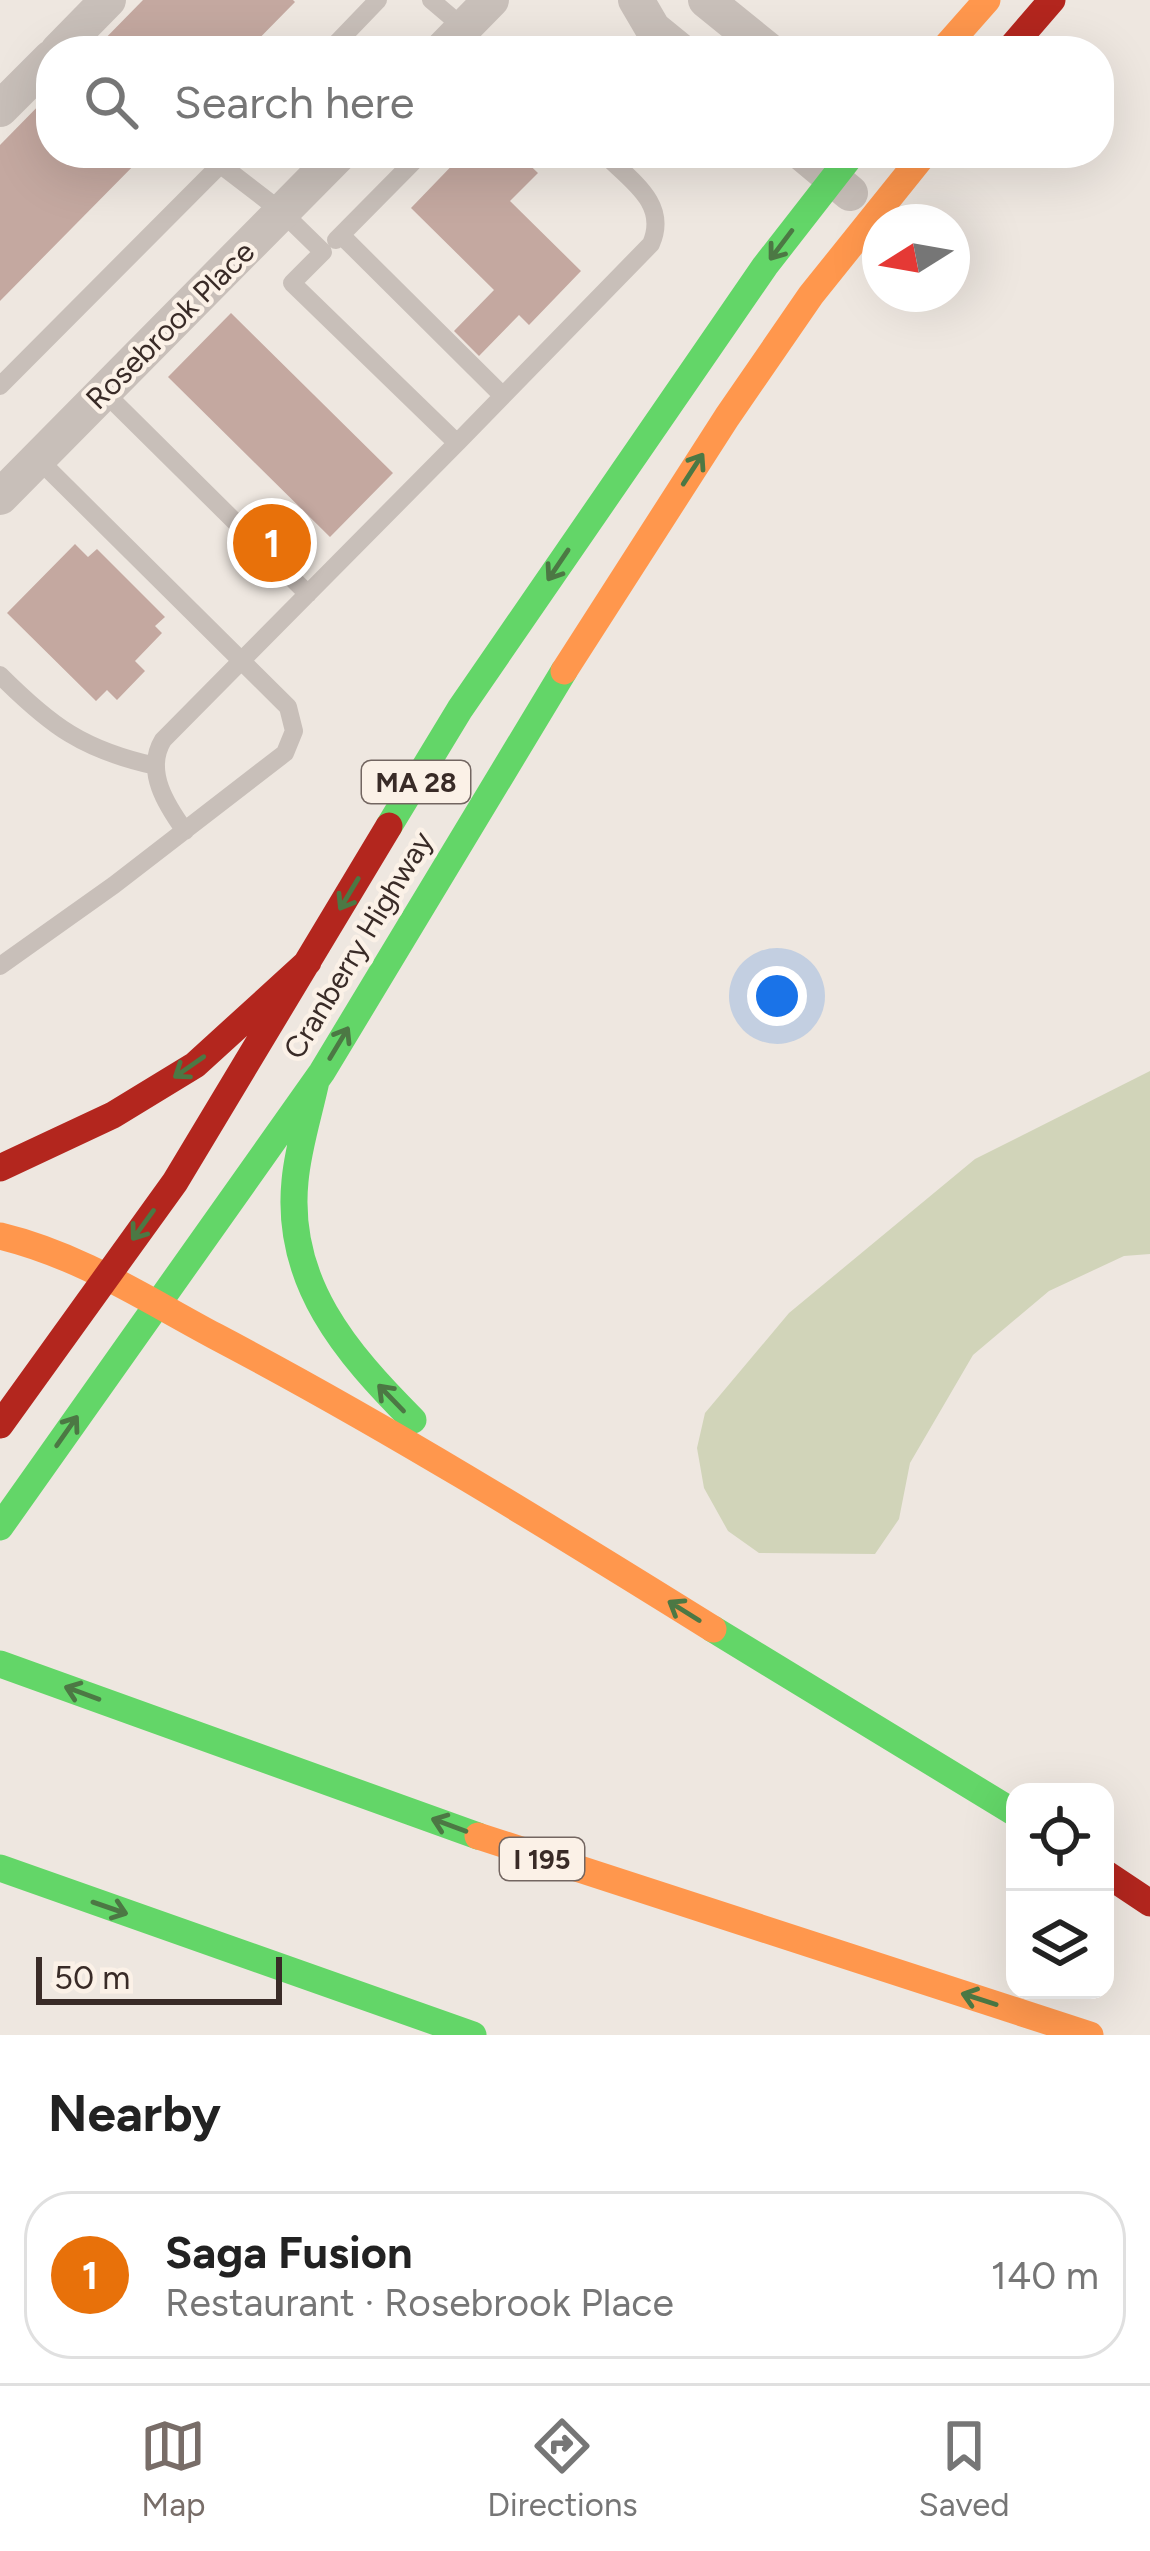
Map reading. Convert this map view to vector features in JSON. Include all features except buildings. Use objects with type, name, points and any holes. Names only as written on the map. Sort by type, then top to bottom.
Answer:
[{"type":"main road","points":[[955,36],[987,0]]},
{"type":"main road","points":[[1021,36],[1052,0]]},
{"type":"main road","name":"Cranberry Highway","points":[[0,1425],[175,1182],[460,709],[765,266],[841,168]]},
{"type":"main road","name":"Cranberry Highway","points":[[882,204],[904,168]]},
{"type":"main road","name":"Cranberry Highway","points":[[0,1527],[316,1081],[517,744],[645,543],[811,296],[862,232]]},
{"type":"main road","points":[[0,1168],[113,1115],[195,1066],[308,962]]},
{"type":"main road","points":[[316,1081],[293,1198],[298,1240],[320,1315],[351,1356],[475,1480]]},
{"type":"main road","points":[[0,1235],[109,1273],[475,1480],[1006,1807]]},
{"type":"main road","name":"I 195","points":[[0,1664],[551,1862],[1090,2035]]},
{"type":"main road","points":[[0,1868],[473,2035]]},
{"type":"main road","points":[[1114,1879],[1150,1903]]},
{"type":"street","points":[[73,36],[108,0]]},
{"type":"street","points":[[455,36],[491,0]]},
{"type":"street","points":[[637,0],[662,36]]},
{"type":"street","points":[[706,0],[750,36]]},
{"type":"street","points":[[0,109],[36,73]]},
{"type":"street","name":"Rosebrook Place","points":[[0,497],[325,168]]},
{"type":"street","points":[[845,168],[869,204]]},
{"type":"lane","points":[[343,36],[378,0]]},
{"type":"lane","points":[[431,0],[450,36]]},
{"type":"lane","points":[[0,386],[218,168]]},
{"type":"lane","points":[[236,168],[323,252]]},
{"type":"lane","points":[[407,168],[292,283],[457,442]]},
{"type":"lane","points":[[185,831],[166,800],[155,766],[163,740],[641,257],[655,237],[658,223],[653,202],[618,168]]},
{"type":"lane","points":[[341,236],[502,395]]},
{"type":"lane","points":[[104,392],[308,594]]},
{"type":"lane","points":[[0,966],[285,753],[294,731],[288,707],[38,459]]},
{"type":"lane","points":[[0,675],[68,736],[117,758],[155,766]]},
{"type":"green space","points":[[1150,1071],[1150,1254],[1124,1256],[1049,1291],[973,1355],[910,1463],[899,1519],[875,1554],[759,1553],[728,1531],[704,1488],[697,1448],[705,1413],[789,1313],[975,1159]]},
{"type":"traffic: fast","points":[[389,826],[460,709],[765,266],[841,168]]},
{"type":"traffic: fast","points":[[0,1527],[322,1072],[564,671]]},
{"type":"traffic: fast","points":[[316,1081],[295,1181],[300,1252],[310,1283],[344,1342],[413,1420]]},
{"type":"traffic: fast","points":[[713,1629],[1006,1808]]},
{"type":"traffic: fast","points":[[0,1664],[478,1836]]},
{"type":"traffic: fast","points":[[0,1868],[473,2035]]},
{"type":"traffic: slow","points":[[955,36],[987,0]]},
{"type":"traffic: slow","points":[[564,671],[811,295],[913,168]]},
{"type":"traffic: slow","points":[[0,1236],[84,1266],[279,1370],[467,1478],[713,1629]]},
{"type":"traffic: slow","points":[[478,1836],[1090,2035]]},
{"type":"traffic: jam","points":[[1021,36],[1052,0]]},
{"type":"traffic: jam","points":[[0,1425],[175,1182],[389,826]]},
{"type":"traffic: jam","points":[[0,1168],[113,1115],[195,1065],[308,962]]},
{"type":"traffic: jam","points":[[1114,1879],[1150,1903]]},
{"type":"place","name":"Saga Fusion","points":[[272,543]]}]
